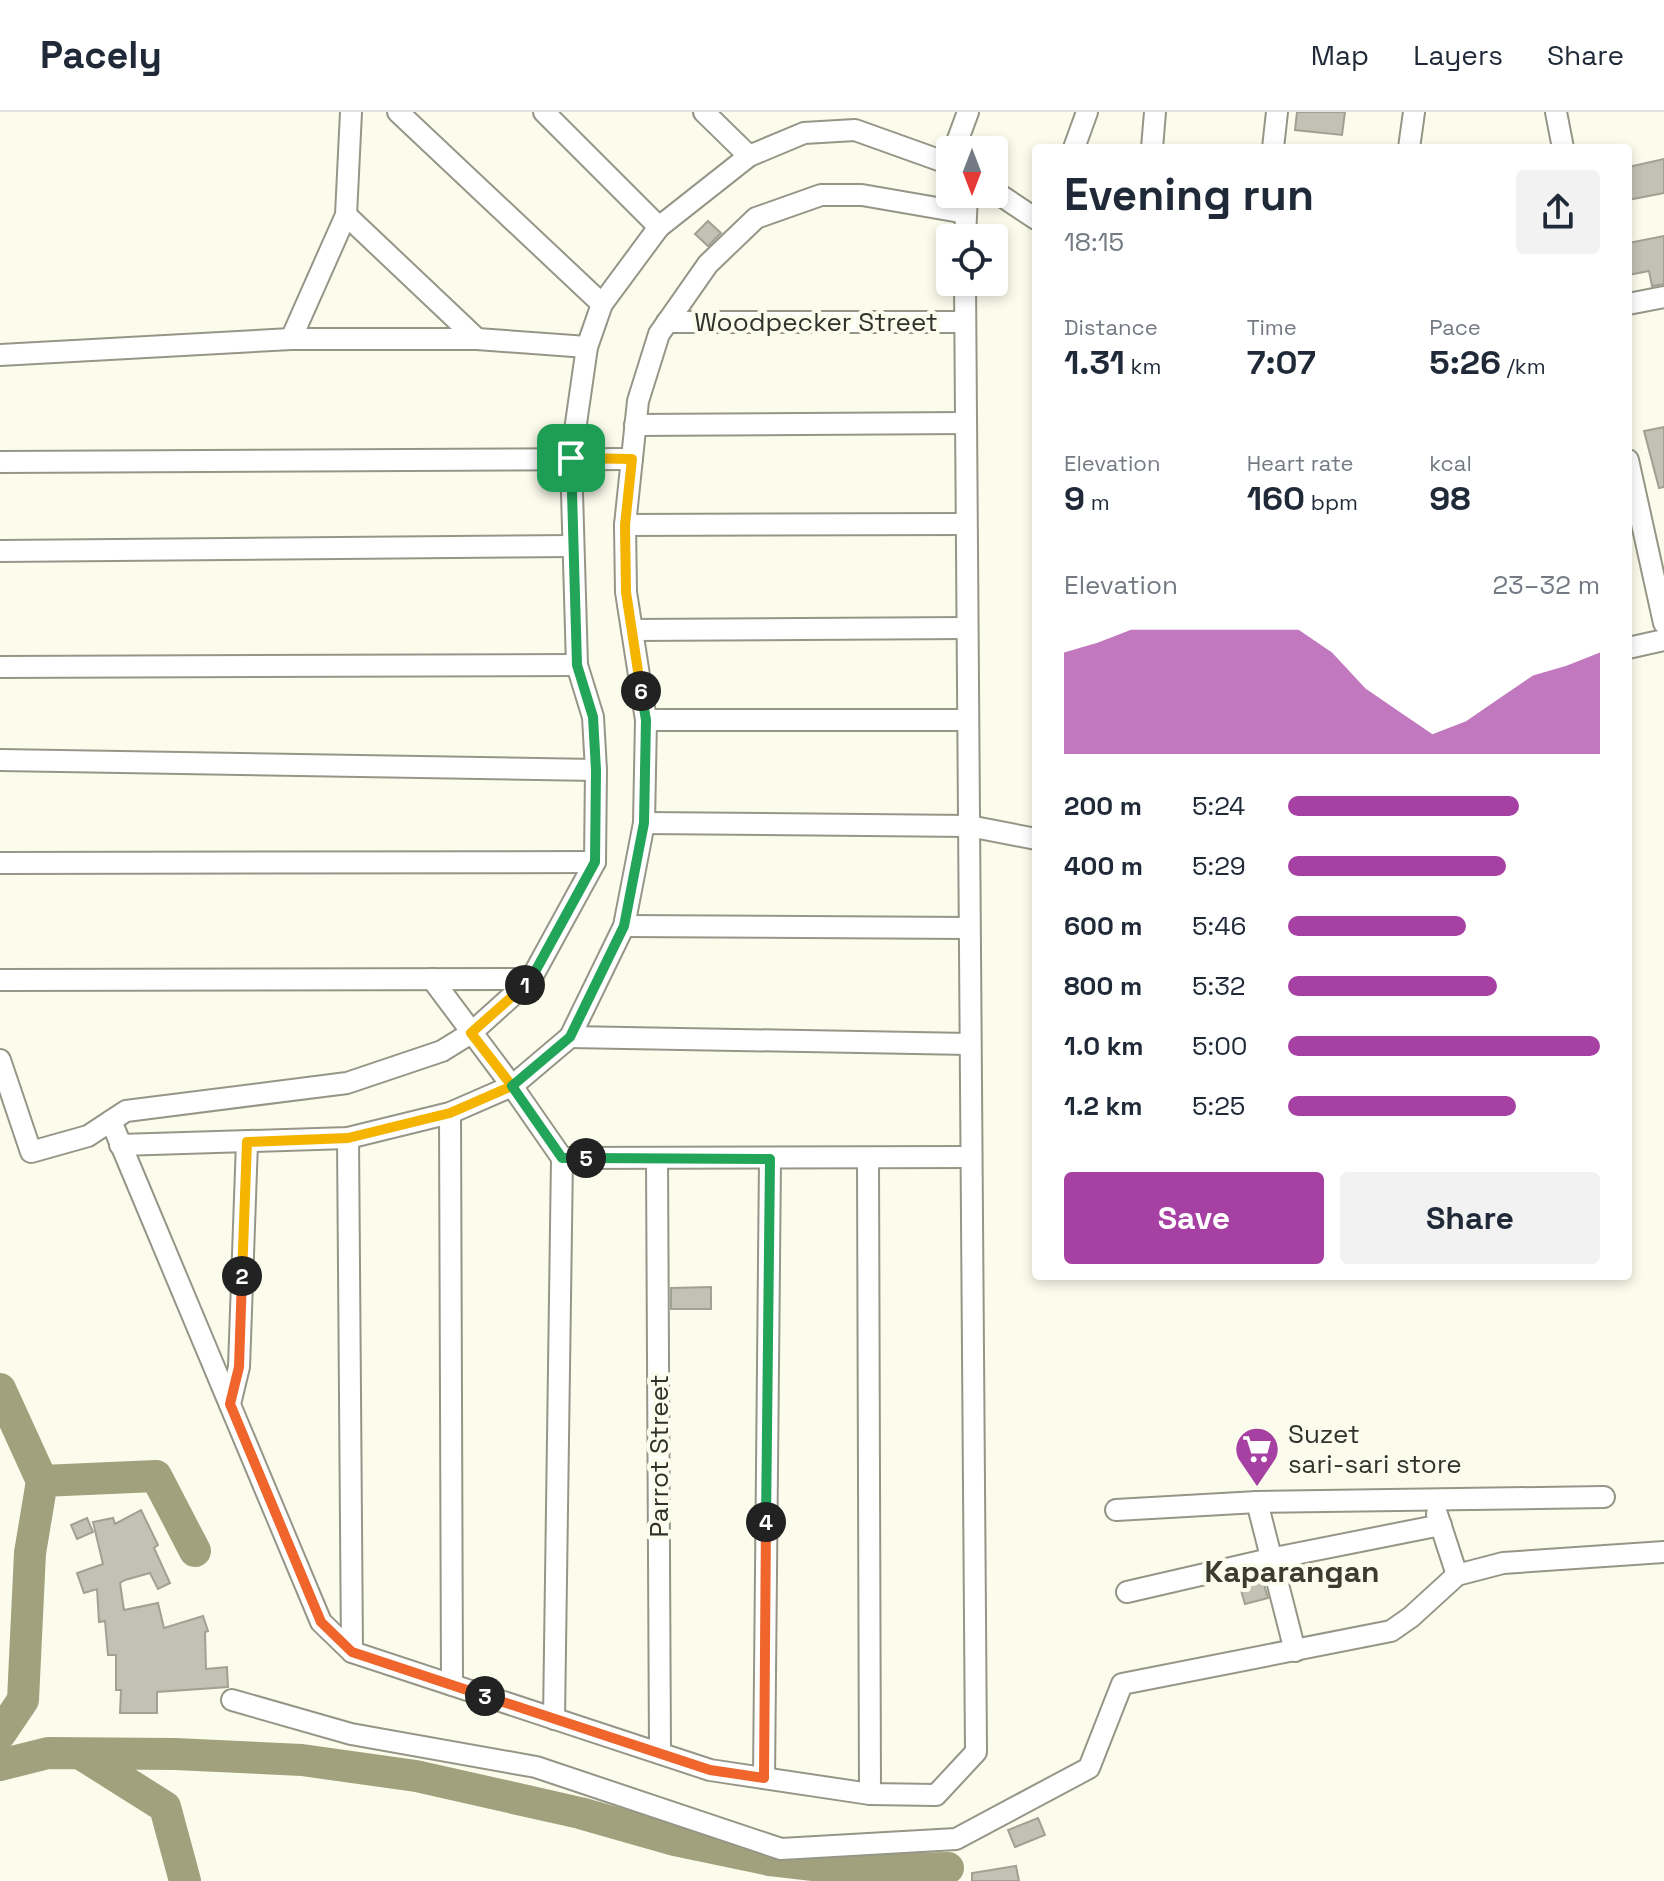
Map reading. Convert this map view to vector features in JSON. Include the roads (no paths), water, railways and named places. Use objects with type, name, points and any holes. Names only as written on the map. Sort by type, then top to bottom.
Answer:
[{"type":"street","points":[[291,339],[346,215],[351,112]]},
{"type":"street","points":[[398,112],[602,304]]},
{"type":"street","points":[[544,112],[659,227]]},
{"type":"street","points":[[704,112],[749,156]]},
{"type":"street","points":[[800,112],[804,133]]},
{"type":"street","points":[[959,136],[968,112]]},
{"type":"street","points":[[1075,144],[1087,112]]},
{"type":"street","points":[[1152,144],[1155,112]]},
{"type":"street","points":[[1273,144],[1277,112]]},
{"type":"street","points":[[1410,144],[1414,112]]},
{"type":"street","points":[[1556,112],[1562,144]]},
{"type":"street","points":[[0,1060],[31,1152],[88,1136],[126,1111],[347,1083],[442,1051],[471,1033],[531,979],[595,862],[593,717],[577,665],[571,458],[587,347],[602,304],[659,227],[749,156],[804,133],[858,121],[936,153]]},
{"type":"street","points":[[120,1145],[348,1138],[450,1113],[512,1086],[570,1037],[624,926],[644,823],[646,720],[626,592],[625,525],[638,401],[659,334],[708,264],[756,218],[821,195],[936,201]]},
{"type":"street","points":[[1008,200],[1032,216]]},
{"type":"street","points":[[346,215],[477,339]]},
{"type":"street","points":[[111,1121],[321,1622],[352,1652],[710,1770],[870,1794],[936,1795],[976,1752],[965,296]]},
{"type":"street","points":[[1632,303],[1664,297]]},
{"type":"street","name":"Woodpecker Street","points":[[667,322],[965,322]]},
{"type":"street","points":[[0,355],[291,339],[477,339],[587,347]]},
{"type":"street","points":[[635,425],[966,423]]},
{"type":"street","points":[[0,462],[632,459]]},
{"type":"street","points":[[1632,500],[1664,623]]},
{"type":"street","points":[[625,525],[966,524]]},
{"type":"street","points":[[0,551],[573,546]]},
{"type":"street","points":[[632,630],[967,628]]},
{"type":"street","points":[[1632,647],[1664,640]]},
{"type":"street","points":[[0,667],[577,665]]},
{"type":"street","points":[[646,720],[968,720]]},
{"type":"street","points":[[0,760],[596,770]]},
{"type":"street","points":[[644,823],[969,826],[1032,838]]},
{"type":"street","points":[[0,863],[595,862]]},
{"type":"street","points":[[624,926],[969,928]]},
{"type":"street","points":[[432,979],[562,1158],[554,1719]]},
{"type":"street","points":[[0,980],[531,979]]},
{"type":"street","points":[[570,1037],[970,1044]]},
{"type":"street","points":[[450,1113],[452,1685]]},
{"type":"street","points":[[348,1138],[352,1652]]},
{"type":"street","points":[[230,1404],[239,1367],[247,1142]]},
{"type":"street","points":[[562,1158],[971,1157]]},
{"type":"street","name":"Parrot Street","points":[[657,1158],[660,1753]]},
{"type":"street","points":[[764,1778],[770,1159]]},
{"type":"street","points":[[868,1159],[870,1794]]},
{"type":"street","points":[[1116,1510],[1257,1502],[1604,1497]]},
{"type":"street","points":[[1432,1499],[1457,1575]]},
{"type":"street","points":[[1257,1502],[1295,1651]]},
{"type":"street","points":[[1127,1592],[1270,1559],[1441,1525]]},
{"type":"street","points":[[232,1700],[351,1734],[536,1767],[781,1849],[956,1839],[1089,1768],[1122,1684],[1391,1631],[1457,1575],[1503,1563],[1664,1552]]},
{"type":"waterway","points":[[0,1389],[42,1481]]},
{"type":"waterway","points":[[0,1734],[23,1700],[30,1553],[42,1481],[156,1476],[195,1551]]},
{"type":"waterway","points":[[0,1765],[48,1753],[175,1754],[302,1760],[416,1776],[580,1813],[675,1840],[770,1860],[855,1870],[948,1868]]},
{"type":"waterway","points":[[81,1754],[165,1807],[185,1881]]},
{"type":"place","name":"Suzet sari-sari store","points":[[1257,1488]]},
{"type":"district","name":"Kaparangan","points":[[1292,1571]]}]
